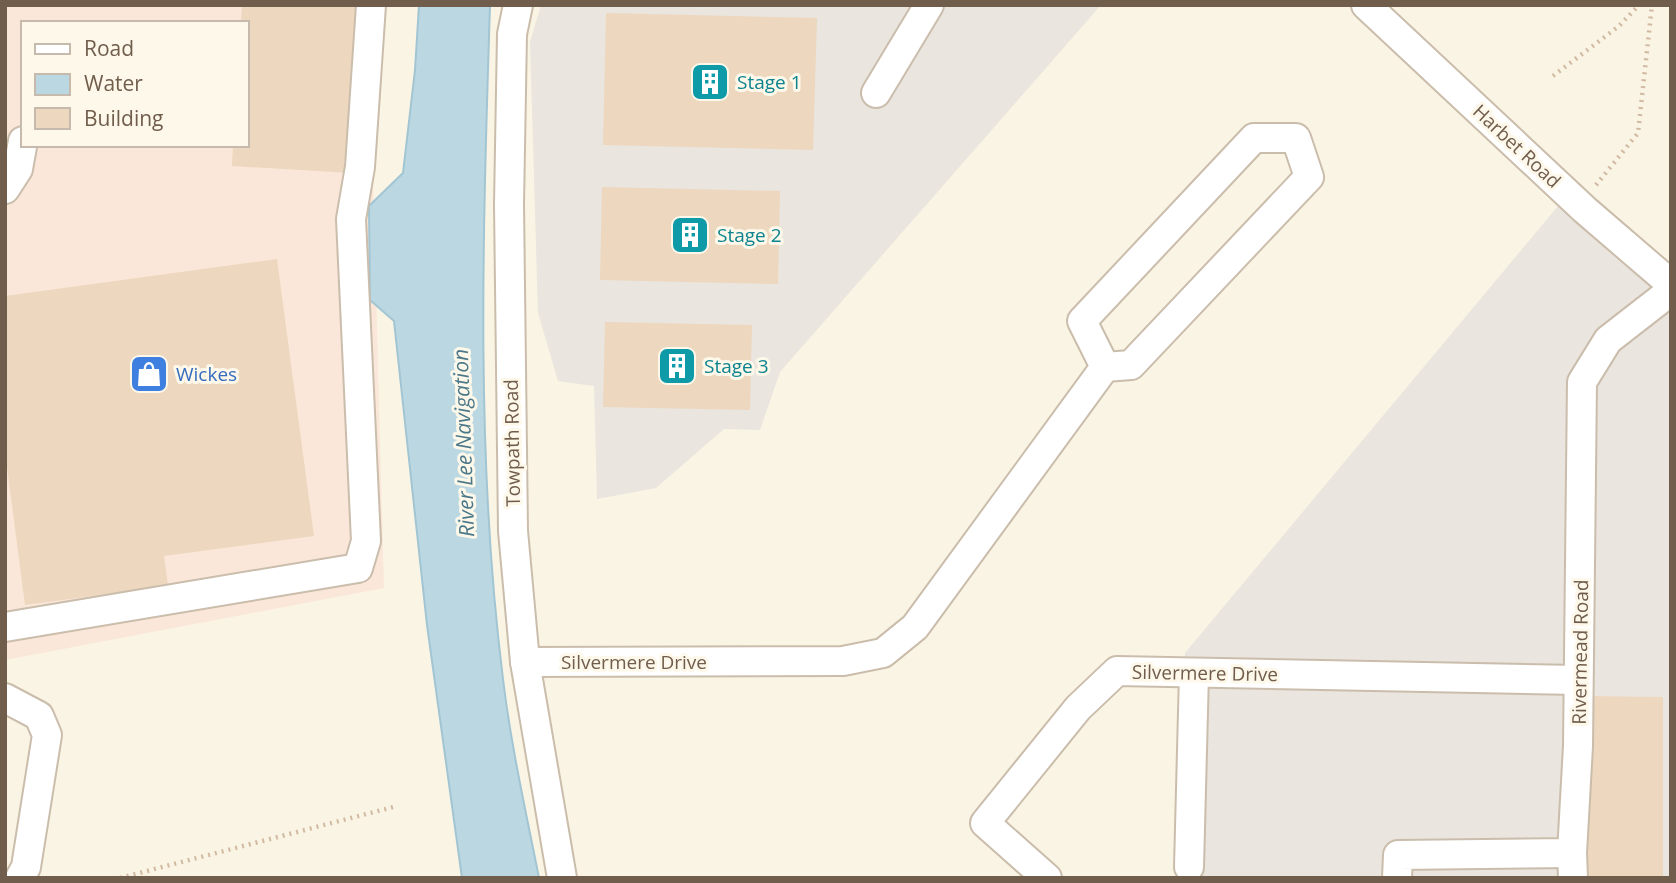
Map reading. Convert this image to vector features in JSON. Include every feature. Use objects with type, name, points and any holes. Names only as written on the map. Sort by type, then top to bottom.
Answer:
[{"type":"street","points":[[6,620],[358,568],[366,541],[351,219],[360,167],[371,5]]},
{"type":"street","name":"Towpath Road","points":[[518,5],[512,34],[509,218],[513,531],[525,662],[562,878]]},
{"type":"street","points":[[876,93],[929,5]]},
{"type":"street","name":"Harbet Road","points":[[1366,5],[1579,204],[1671,284]]},
{"type":"street","points":[[1254,138],[1296,138],[1308,177],[1131,365],[1105,367],[1082,321],[1254,138]]},
{"type":"street","points":[[5,189],[18,169],[22,147]]},
{"type":"street","name":"Rivermead Road","points":[[1397,878],[1398,855],[1573,865],[1581,595],[1582,382],[1608,340],[1671,291]]},
{"type":"street","name":"Silvermere Drive","points":[[525,662],[843,661],[883,653],[915,626],[1105,367]]},
{"type":"street","name":"Silvermere Drive","points":[[1048,878],[985,823],[1078,708],[1117,671],[1577,680]]},
{"type":"street","points":[[1189,867],[1194,673]]},
{"type":"street","points":[[5,698],[39,716],[47,735],[26,867],[20,878]]},
{"type":"path","points":[[1553,76],[1619,26],[1639,5]]},
{"type":"path","points":[[1579,204],[1638,133],[1652,5]]},
{"type":"path","points":[[120,878],[397,806]]},
{"type":"shaded area","points":[[5,5],[387,5],[373,181],[384,588],[5,660]]},
{"type":"shaded area","points":[[541,5],[1101,5],[780,372],[760,430],[724,429],[656,488],[597,499],[594,386],[558,381],[538,313],[530,42]]},
{"type":"shaded area","points":[[1558,206],[1671,301],[1671,878],[1179,878],[1185,653]]},
{"type":"water","name":"River Lee Navigation","points":[[419,5],[490,5],[483,343],[488,511],[506,704],[539,878],[462,878],[427,625],[394,321],[370,300],[369,206],[403,173],[415,70]]},
{"type":"building","points":[[242,5],[361,5],[351,173],[232,166],[233,147],[248,147],[248,21],[241,21]]},
{"type":"building","name":"Stage 1","points":[[606,13],[817,18],[813,150],[603,145]]},
{"type":"building","name":"Stage 2","points":[[602,187],[780,191],[778,284],[600,280]]},
{"type":"building","name":"Wickes","points":[[277,259],[314,536],[164,556],[168,586],[25,605],[5,452],[5,296]]},
{"type":"building","name":"Stage 3","points":[[605,322],[752,325],[750,410],[603,407]]},
{"type":"building","points":[[1584,696],[1663,697],[1663,878],[1583,878]]},
{"type":"place","name":"Stage 1","points":[[710,82]]},
{"type":"place","name":"Stage 2","points":[[690,235]]},
{"type":"place","name":"Stage 3","points":[[677,366]]},
{"type":"place","name":"Wickes","points":[[149,374]]}]
